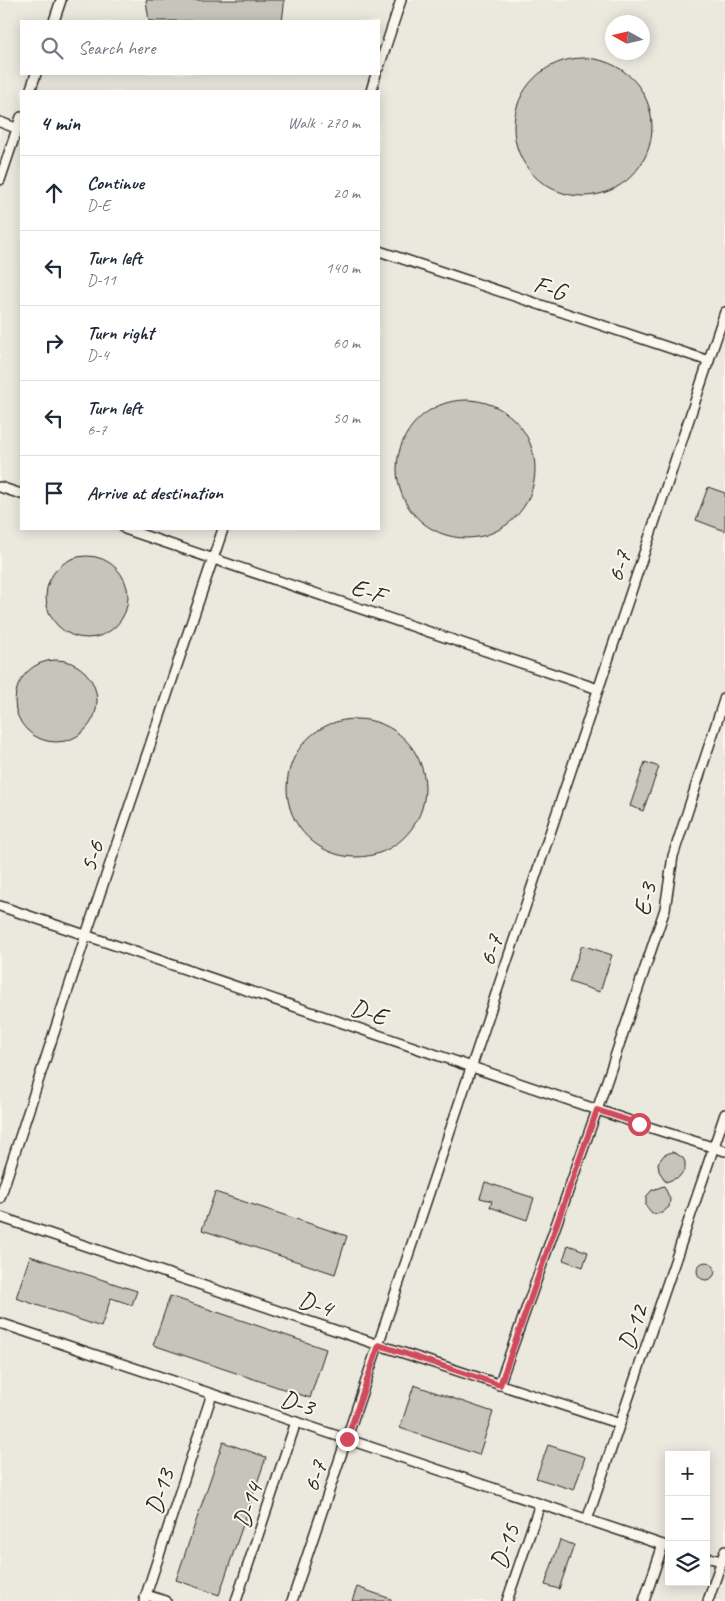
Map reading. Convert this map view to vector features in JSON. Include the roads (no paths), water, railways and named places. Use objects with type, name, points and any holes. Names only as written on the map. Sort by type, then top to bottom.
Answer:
[{"type":"lane","points":[[54,20],[61,0]]},
{"type":"lane","points":[[380,64],[401,0]]},
{"type":"lane","points":[[30,90],[36,75]]},
{"type":"lane","points":[[371,90],[376,75]]},
{"type":"lane","points":[[0,122],[19,129],[0,180]]},
{"type":"lane","name":"F-G","points":[[380,250],[709,361]]},
{"type":"lane","name":"6-7","points":[[292,1601],[725,312]]},
{"type":"lane","points":[[0,487],[20,494]]},
{"type":"lane","name":"E-F","points":[[128,530],[598,688]]},
{"type":"lane","name":"5-6","points":[[0,1198],[86,935],[223,530]]},
{"type":"lane","name":"E-3","points":[[500,1385],[597,1110],[665,909],[674,856],[725,697]]},
{"type":"lane","name":"D-E","points":[[0,906],[597,1110],[725,1151]]},
{"type":"lane","name":"D-12","points":[[588,1520],[725,1114]]},
{"type":"lane","name":"D-4","points":[[0,1217],[620,1424]]},
{"type":"lane","name":"D-3","points":[[0,1324],[665,1546]]},
{"type":"lane","name":"D-13","points":[[145,1598],[212,1394]]},
{"type":"lane","name":"D-14","points":[[236,1601],[296,1422]]},
{"type":"lane","name":"D-15","points":[[506,1601],[540,1504]]},
{"type":"lane","points":[[644,1601],[665,1548]]},
{"type":"lane","points":[[708,1601],[725,1551]]},
{"type":"lane","points":[[710,1558],[721,1562]]},
{"type":"lane","points":[[145,1598],[166,1601]]}]
